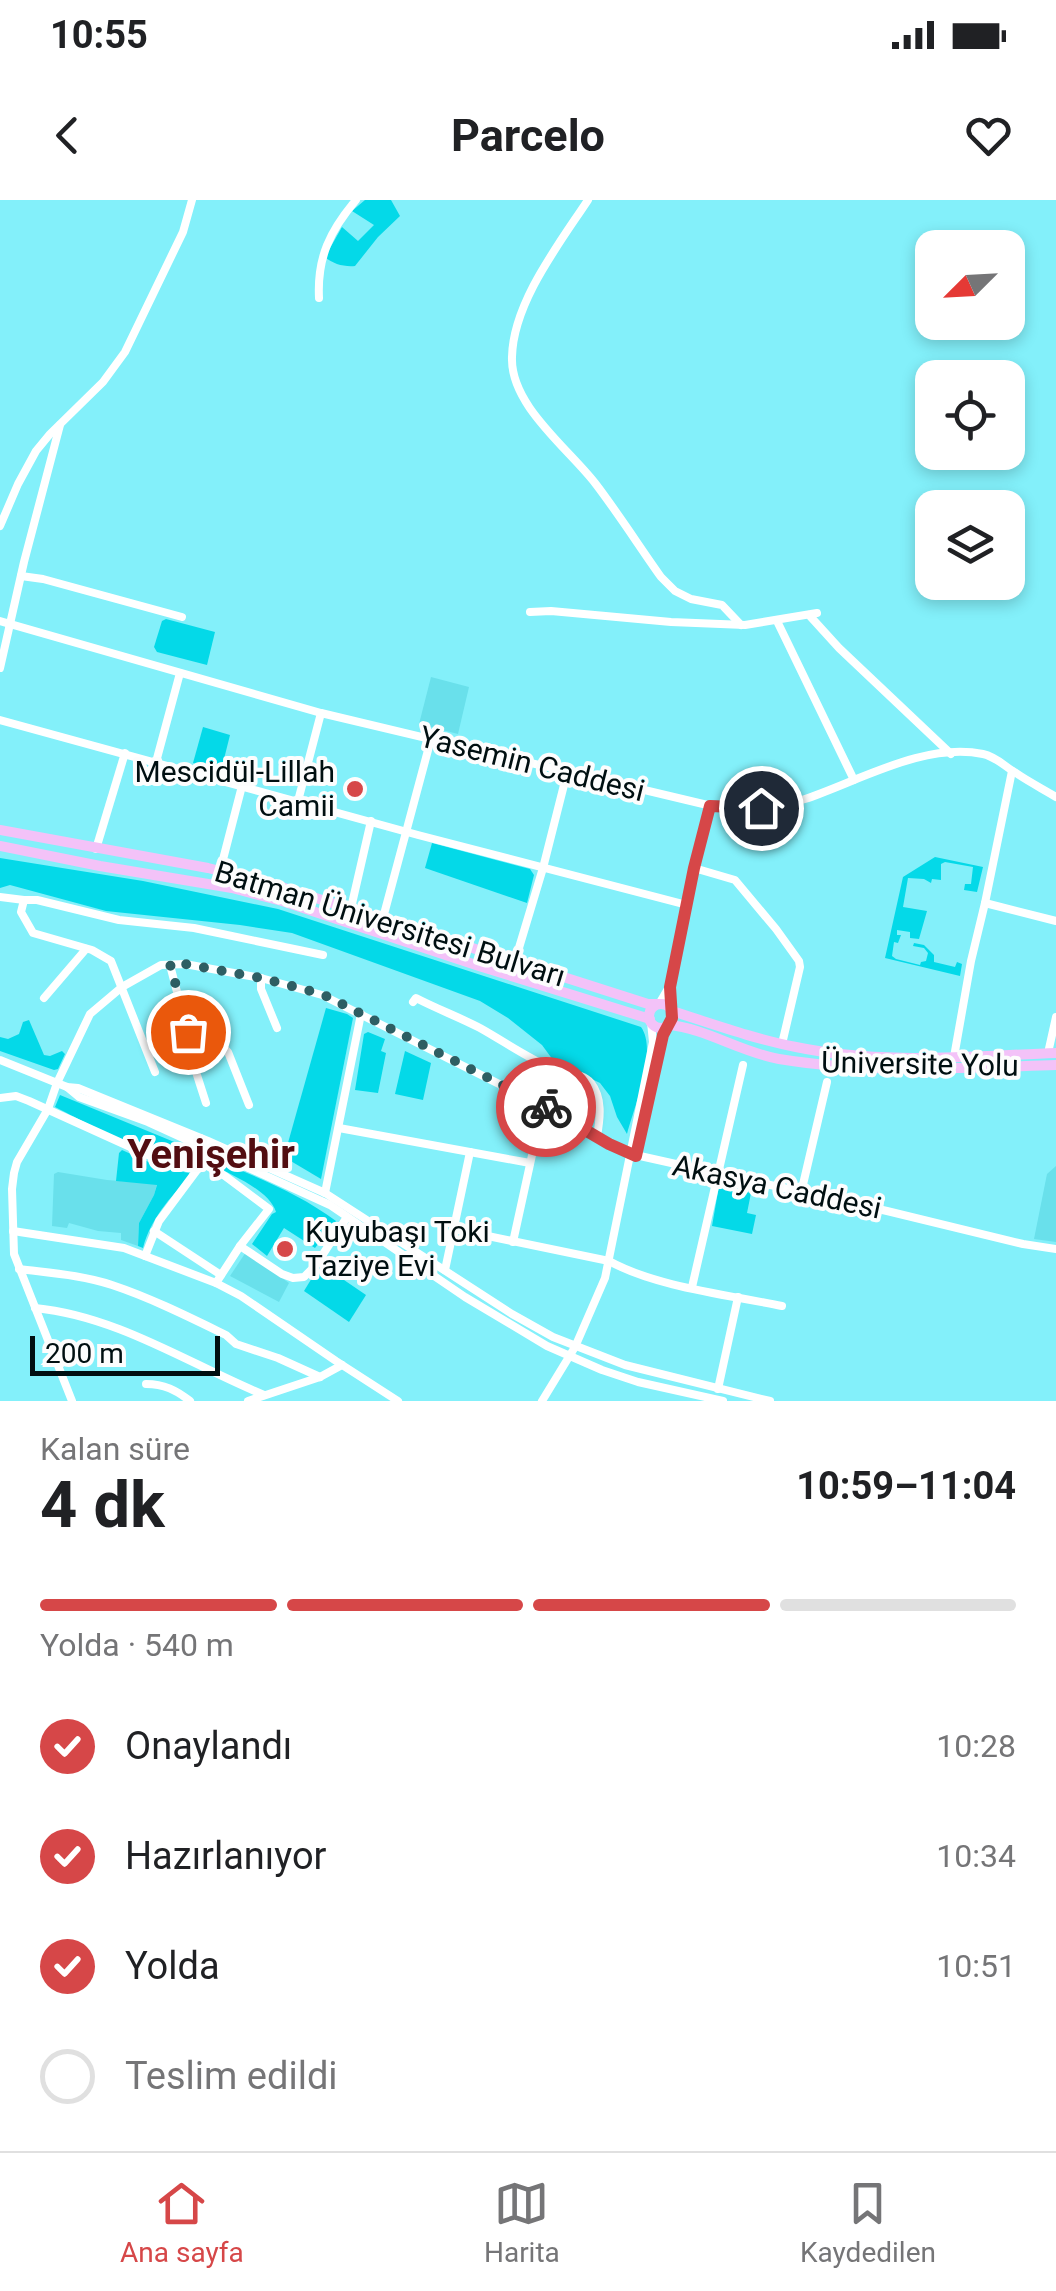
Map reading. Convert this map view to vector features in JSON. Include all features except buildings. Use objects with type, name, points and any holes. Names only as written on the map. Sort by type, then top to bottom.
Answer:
[{"type":"main road","name":"Batman Üniversitesi Bulvarı","points":[[0,830],[272,884],[648,1004],[659,1004]]},
{"type":"main road","points":[[0,846],[232,888],[282,901],[650,1021],[658,1027],[667,1026],[672,1011]]},
{"type":"main road","points":[[650,1021],[652,1008],[659,1004],[782,1044],[871,1057],[1052,1053]]},
{"type":"main road","name":"Üniversite Yolu","points":[[667,1026],[774,1058],[829,1066],[946,1069],[1056,1064]]},
{"type":"street","points":[[0,526],[30,461],[50,434],[103,382],[125,352],[182,232],[192,200]]},
{"type":"street","points":[[319,298],[321,256],[330,235],[356,200]]},
{"type":"street","points":[[588,200],[532,290],[518,321],[512,358],[514,376],[532,411],[592,480],[661,578],[691,599],[722,604],[741,625]]},
{"type":"street","points":[[0,668],[60,424]]},
{"type":"street","points":[[21,576],[182,618]]},
{"type":"street","points":[[530,612],[741,625],[813,614],[840,648],[951,754]]},
{"type":"street","name":"Yasemin Caddesi","points":[[0,621],[321,712],[710,806],[761,808],[801,800],[894,764],[951,754],[986,754],[1056,797]]},
{"type":"street","points":[[777,621],[854,780]]},
{"type":"street","points":[[156,762],[180,673]]},
{"type":"street","points":[[298,801],[321,712]]},
{"type":"street","points":[[0,720],[686,904]]},
{"type":"street","points":[[383,918],[431,740]]},
{"type":"street","points":[[96,849],[125,753]]},
{"type":"street","points":[[954,1057],[1012,771]]},
{"type":"street","points":[[515,961],[567,773]]},
{"type":"street","points":[[220,871],[242,786]]},
{"type":"street","points":[[672,1011],[670,987],[710,806]]},
{"type":"street","points":[[351,908],[371,820]]},
{"type":"street","points":[[694,868],[735,880],[798,962],[782,1044]]},
{"type":"street","points":[[0,897],[36,900],[120,920],[194,928],[324,955]]},
{"type":"street","points":[[24,900],[21,912],[32,933],[111,960],[156,1072]]},
{"type":"street","points":[[986,903],[1056,921]]},
{"type":"street","points":[[44,998],[86,949]]},
{"type":"street","points":[[72,1401],[14,1254],[12,1189],[17,1162],[62,1085],[90,1014],[122,987],[170,964],[184,1015],[228,1052],[249,1105]]},
{"type":"street","name":"Akasya Caddesi","points":[[170,964],[261,978],[322,994],[634,1155],[1056,1249]]},
{"type":"street","points":[[261,978],[261,989],[277,1028]]},
{"type":"street","points":[[659,1004],[670,987]]},
{"type":"street","points":[[413,1002],[416,998],[560,1072],[587,1080],[599,1103],[597,1136]]},
{"type":"street","points":[[325,1193],[361,1014]]},
{"type":"street","points":[[1052,1053],[1056,1017]]},
{"type":"street","points":[[634,1155],[654,1042],[650,1021]]},
{"type":"street","points":[[192,1025],[186,1041],[188,1056],[206,1103]]},
{"type":"street","points":[[542,1401],[572,1351],[605,1278],[667,1026]]},
{"type":"street","points":[[0,1060],[78,1088],[325,1193],[572,1351],[770,1401]]},
{"type":"street","points":[[692,1287],[743,1064]]},
{"type":"street","points":[[801,1194],[827,1082]]},
{"type":"street","points":[[0,1098],[16,1096],[159,1160],[200,1166],[225,1176],[269,1209],[219,1279]]},
{"type":"street","points":[[514,1242],[543,1106]]},
{"type":"street","points":[[339,1128],[530,1164]]},
{"type":"street","points":[[145,1256],[159,1221],[200,1166],[207,1145]]},
{"type":"street","points":[[207,1145],[330,1205],[514,1327],[638,1382],[724,1401]]},
{"type":"street","points":[[445,1270],[470,1152]]},
{"type":"street","points":[[240,1246],[282,1274],[304,1277],[347,1217]]},
{"type":"street","points":[[454,1230],[609,1261],[626,1270],[782,1306]]},
{"type":"street","points":[[13,1231],[124,1248],[219,1279]]},
{"type":"street","points":[[154,1231],[392,1400]]},
{"type":"street","points":[[19,1269],[80,1277],[124,1289],[226,1335],[236,1344],[320,1377]]},
{"type":"street","points":[[718,1389],[738,1297]]},
{"type":"street","points":[[35,1308],[107,1324],[264,1395]]},
{"type":"street","points":[[248,1401],[320,1377],[342,1365]]},
{"type":"street","points":[[146,1384],[160,1384],[190,1401]]},
{"type":"shaded area","points":[[365,200],[391,200],[400,216],[355,266],[332,262],[325,257],[342,227],[358,241],[374,225],[352,211]]},
{"type":"shaded area","points":[[166,619],[215,632],[207,665],[157,652],[154,647]]},
{"type":"shaded area","points":[[431,677],[469,687],[458,734],[419,724]]},
{"type":"shaded area","points":[[203,727],[230,735],[221,771],[193,763]]},
{"type":"shaded area","points":[[432,843],[530,869],[534,875],[527,903],[425,868]]},
{"type":"shaded area","points":[[935,857],[983,867],[977,892],[964,890],[965,884],[971,884],[973,867],[945,862],[941,864],[941,880],[932,879],[931,883],[908,878],[903,907],[927,911],[919,939],[910,938],[910,932],[897,930],[897,935],[901,935],[898,943],[894,942],[892,956],[920,965],[928,953],[913,946],[924,945],[934,955],[934,962],[955,967],[957,962],[962,964],[960,976],[885,958],[903,877]]},
{"type":"shaded area","points":[[0,858],[143,881],[278,909],[641,1027],[646,1037],[646,1064],[627,1134],[600,1083],[553,1060],[542,1045],[480,1001],[292,933],[106,911],[10,885],[0,888]]},
{"type":"shaded area","points":[[326,1008],[353,1018],[321,1179],[284,1157]]},
{"type":"shaded area","points":[[29,1020],[44,1055],[62,1051],[65,1054],[58,1069],[0,1051],[0,1037],[8,1039],[19,1034],[23,1022]]},
{"type":"shaded area","points":[[364,1034],[385,1039],[378,1093],[355,1090]]},
{"type":"shaded area","points":[[405,1051],[431,1063],[423,1100],[395,1094]]},
{"type":"shaded area","points":[[60,1095],[201,1153],[189,1163],[143,1150],[55,1107]]},
{"type":"shaded area","points":[[122,1150],[162,1168],[189,1173],[190,1177],[162,1209],[143,1248],[138,1246],[139,1223],[157,1185],[116,1181]]},
{"type":"shaded area","points":[[216,1160],[293,1194],[336,1221],[315,1248],[284,1228],[267,1256],[252,1244],[276,1212],[272,1204],[249,1184],[213,1165]]},
{"type":"shaded area","points":[[1056,1166],[1056,1242],[1034,1239],[1047,1174]]},
{"type":"shaded area","points":[[54,1174],[157,1184],[139,1223],[138,1246],[121,1240],[121,1233],[69,1223],[67,1228],[52,1226]]},
{"type":"shaded area","points":[[719,1186],[751,1193],[747,1213],[756,1215],[752,1234],[712,1226]]},
{"type":"shaded area","points":[[246,1252],[289,1283],[279,1302],[230,1276]]},
{"type":"shaded area","points":[[325,1267],[366,1295],[349,1322],[304,1291],[318,1268]]},
{"type":"way so far","points":[[188,1032],[192,1025],[184,1015],[170,964],[261,978],[322,994],[546,1107]]},
{"type":"place","name":"Mescidül-Lillah Camii","points":[[355,789]]},
{"type":"place","name":"Kuyubaşı Toki Taziye Evi","points":[[285,1249]]},
{"type":"district","name":"Yenişehir","points":[[211,1154]]},
{"type":"route","points":[[546,1107],[636,1156],[663,1035],[672,1022],[670,987],[710,806],[761,808]]}]
